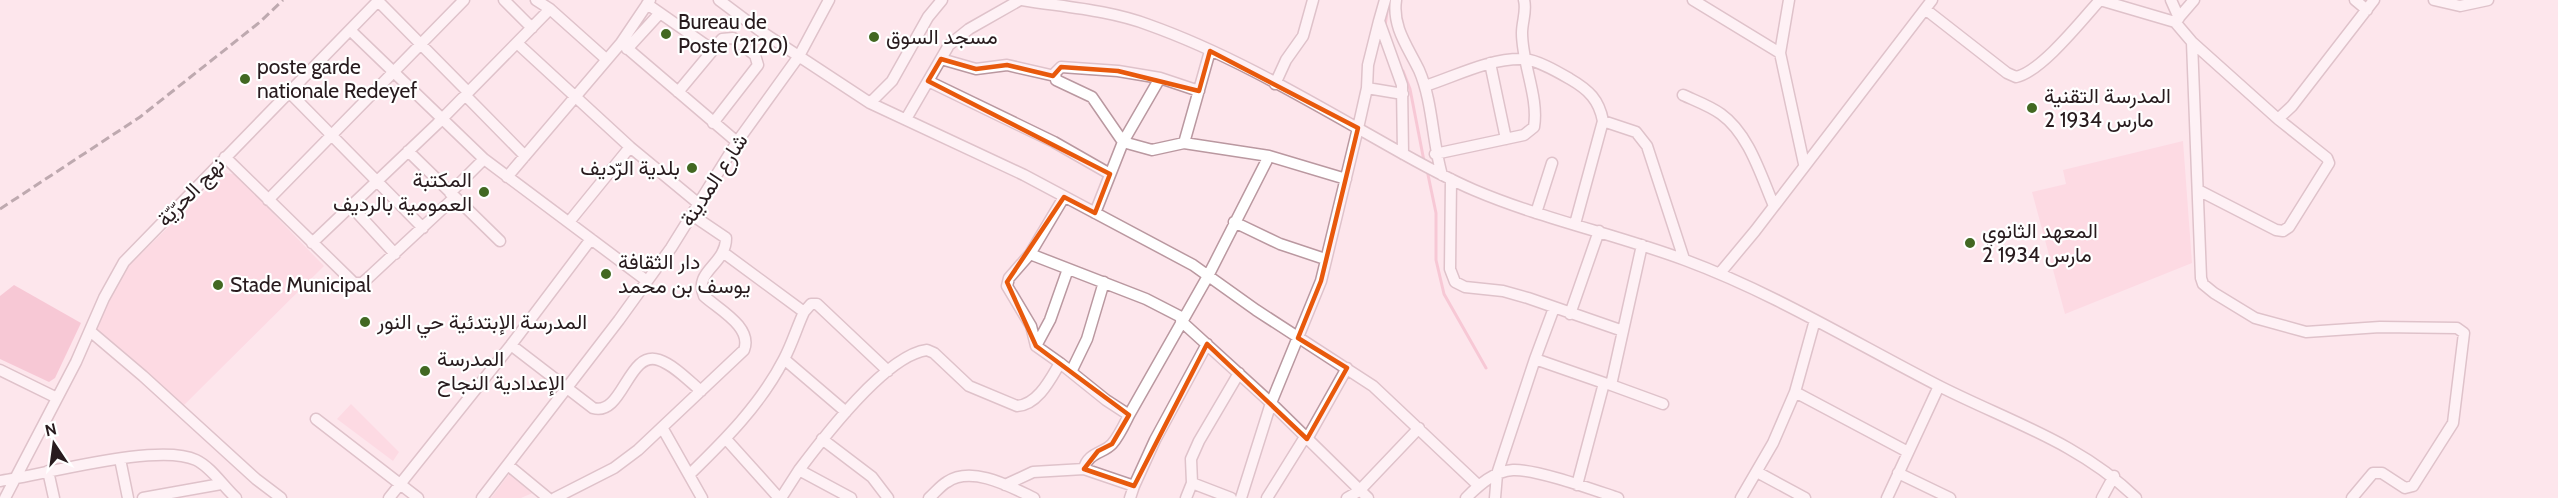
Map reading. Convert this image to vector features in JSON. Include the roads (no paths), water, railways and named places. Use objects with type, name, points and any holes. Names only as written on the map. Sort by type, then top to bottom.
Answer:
[{"type":"street","points":[[268,200],[396,72],[464,0]]},
{"type":"street","points":[[504,0],[532,28]]},
{"type":"street","points":[[536,0],[550,9],[606,59]]},
{"type":"street","points":[[719,0],[759,30],[872,104],[1178,255],[1298,338],[1373,386],[1479,486]]},
{"type":"street","name":"شارع المدينة","points":[[482,498],[647,281],[692,215],[737,142],[799,56],[829,0]]},
{"type":"street","points":[[872,104],[892,81],[928,17],[942,0]]},
{"type":"street","points":[[904,118],[949,45],[964,33],[1021,0],[1044,2],[1145,23],[1210,51],[1358,128],[1442,175],[1504,202],[1642,245],[1720,273],[1861,342],[1939,386],[2070,447],[2115,476],[2136,498]]},
{"type":"street","points":[[1275,84],[1286,60],[1303,36],[1313,0]]},
{"type":"street","points":[[1241,498],[1271,403],[1315,299],[1358,128],[1367,88],[1368,65],[1385,0]]},
{"type":"street","points":[[1396,0],[1395,10],[1400,33],[1425,86],[1436,154],[1442,175],[1450,269],[1455,282],[1465,287],[1520,295],[1623,331]]},
{"type":"street","points":[[1436,154],[1524,135],[1534,127],[1522,34],[1526,7],[1524,0]]},
{"type":"street","points":[[1693,0],[1780,53]]},
{"type":"street","points":[[1789,0],[1780,53],[1804,164]]},
{"type":"street","points":[[1720,273],[1929,4],[2007,73],[2016,77],[2030,70],[2056,48],[2100,0],[2177,20]]},
{"type":"street","points":[[2171,0],[2177,20],[2192,42],[2278,119],[2327,158],[2329,163],[2289,227],[2283,231],[2276,230],[2198,190]]},
{"type":"street","points":[[2177,20],[2194,0]]},
{"type":"street","points":[[2355,0],[2367,10]]},
{"type":"street","points":[[2278,119],[2292,106],[2374,0]]},
{"type":"street","points":[[2434,0],[2460,6],[2487,0]]},
{"type":"street","points":[[379,1],[525,156]]},
{"type":"street","name":"نهج الحرّيّة","points":[[5,498],[40,434],[104,298],[124,262],[379,1]]},
{"type":"street","points":[[624,46],[649,2],[660,13],[712,50]]},
{"type":"street","points":[[312,243],[467,94],[550,9]]},
{"type":"street","points":[[507,177],[606,59],[660,13]]},
{"type":"street","points":[[1380,21],[1403,94],[1406,155]]},
{"type":"street","points":[[350,30],[484,159],[647,281]]},
{"type":"street","points":[[678,92],[722,39],[733,38],[755,55],[758,65],[713,123]]},
{"type":"street","points":[[2192,42],[2203,284],[2255,318],[2306,332],[2380,327],[2463,330],[2453,423],[2413,486],[2405,488],[2382,473],[2373,473],[2352,498]]},
{"type":"street","points":[[517,43],[630,147],[699,204]]},
{"type":"street","points":[[624,46],[737,142]]},
{"type":"street","points":[[1184,143],[1210,51]]},
{"type":"street","points":[[941,59],[976,69],[1007,65],[1055,76],[1056,80],[1092,97],[1123,142],[1152,150],[1184,143],[1269,156],[1346,178]]},
{"type":"street","points":[[1425,86],[1490,63],[1525,59],[1558,72],[1593,95],[1600,106],[1603,121],[1575,224]]},
{"type":"street","points":[[1490,63],[1506,139]]},
{"type":"street","points":[[1055,76],[1058,68],[1061,67],[1118,71],[1160,78],[1199,91]]},
{"type":"street","points":[[1095,213],[1123,142],[1160,78]]},
{"type":"street","points":[[928,81],[1054,142],[1110,174]]},
{"type":"street","points":[[1367,88],[1403,94]]},
{"type":"street","points":[[288,92],[423,228]]},
{"type":"street","points":[[1683,95],[1721,114],[1731,123],[1747,145],[1774,206]]},
{"type":"street","points":[[1603,121],[1636,132],[1647,146],[1684,259]]},
{"type":"street","points":[[569,222],[630,147]]},
{"type":"street","points":[[408,151],[500,241]]},
{"type":"street","points":[[1084,469],[1086,462],[1098,451],[1112,444],[1208,276],[1269,156]]},
{"type":"street","points":[[225,157],[349,281],[358,283],[368,278],[423,228],[484,159]]},
{"type":"street","points":[[1536,213],[1552,163]]},
{"type":"street","points":[[1065,198],[1030,254],[1009,278],[1007,286],[1031,326],[1036,346],[1129,415]]},
{"type":"street","points":[[351,206],[395,254]]},
{"type":"street","points":[[555,498],[614,468],[663,429],[740,355],[746,345],[742,329],[704,296],[702,291],[702,280],[724,253],[726,238],[692,215]]},
{"type":"street","points":[[1234,222],[1280,244],[1325,259]]},
{"type":"street","points":[[1570,314],[1599,231]]},
{"type":"street","points":[[389,498],[511,345],[591,239]]},
{"type":"street","points":[[1577,485],[1623,331],[1642,245]]},
{"type":"street","points":[[724,253],[803,311]]},
{"type":"street","points":[[1030,254],[1168,309],[1271,403],[1363,494]]},
{"type":"street","points":[[1036,346],[1050,320],[1068,269]]},
{"type":"street","points":[[1071,372],[1087,339],[1104,282]]},
{"type":"street","points":[[687,471],[726,439],[760,396],[784,359],[803,311],[811,304],[818,304],[888,371]]},
{"type":"street","points":[[1495,498],[1497,474],[1554,308]]},
{"type":"street","points":[[1741,498],[1757,472],[1795,392],[1815,320]]},
{"type":"street","points":[[90,331],[280,498]]},
{"type":"street","points":[[1130,498],[1155,440],[1207,344]]},
{"type":"street","points":[[511,345],[593,408],[605,408],[640,364],[650,358],[662,361],[701,391]]},
{"type":"street","points":[[726,439],[780,498],[822,439],[846,412],[888,371],[913,354],[927,350],[934,353],[969,386],[1017,406],[1032,401],[1060,363]]},
{"type":"street","points":[[784,359],[846,412]]},
{"type":"street","points":[[1535,359],[1663,404]]},
{"type":"street","points":[[1267,498],[1347,368]]},
{"type":"street","points":[[1186,498],[1192,483],[1191,459],[1239,373]]},
{"type":"street","points":[[2,374],[57,398]]},
{"type":"street","points":[[1887,498],[1939,386]]},
{"type":"street","points":[[1795,392],[1908,452]]},
{"type":"street","points":[[316,420],[418,498]]},
{"type":"street","points":[[1347,498],[1363,494],[1419,428]]},
{"type":"street","points":[[663,429],[702,498]]},
{"type":"street","points":[[822,439],[872,477],[888,498]]},
{"type":"street","points":[[0,482],[120,459],[184,456],[197,461],[236,498]]},
{"type":"street","points":[[120,459],[128,498]]},
{"type":"street","points":[[508,465],[548,498]]},
{"type":"street","points":[[1005,485],[1033,472],[1084,469],[1134,486]]},
{"type":"street","points":[[799,470],[851,498]]},
{"type":"street","points":[[1466,498],[1497,474],[1514,470],[1532,472],[1618,498]]},
{"type":"street","points":[[48,471],[54,498]]},
{"type":"street","points":[[1757,472],[1804,498]]},
{"type":"street","points":[[1898,473],[1950,498]]},
{"type":"street","points":[[929,498],[948,481],[967,475],[1005,485],[1034,498]]},
{"type":"street","points":[[2102,498],[2115,476]]},
{"type":"street","points":[[1192,483],[1231,498]]},
{"type":"street","points":[[143,498],[173,496],[222,484]]},
{"type":"waterway","points":[[1385,26],[1387,12]]},
{"type":"waterway","points":[[1403,71],[1410,89],[1424,161]]},
{"type":"waterway","points":[[1427,170],[1436,213],[1436,260],[1444,294],[1486,368]]},
{"type":"railway","points":[[0,209],[140,117],[260,22],[283,0]]},
{"type":"place","name":"Bureau de Poste (2120)","points":[[666,34]]},
{"type":"place","name":"مسجد السوق","points":[[874,37]]},
{"type":"place","name":"poste garde nationale Redeyef","points":[[245,79]]},
{"type":"place","name":"المدرسة التقنية 2 مارس 1934","points":[[2032,108]]},
{"type":"place","name":"بلدية الرّديف","points":[[692,168]]},
{"type":"place","name":"المكتبة العمومية بالرديف","points":[[484,192]]},
{"type":"place","name":"المعهد الثانوي 2 مارس 1934","points":[[1970,243]]},
{"type":"place","name":"دار الثقافة يوسف بن محمد","points":[[606,274]]},
{"type":"place","name":"Stade Municipal","points":[[218,285]]},
{"type":"place","name":"المدرسة الإبتدئية حي النور","points":[[365,322]]},
{"type":"place","name":"المدرسة الإعدادية النجاح","points":[[425,371]]}]
